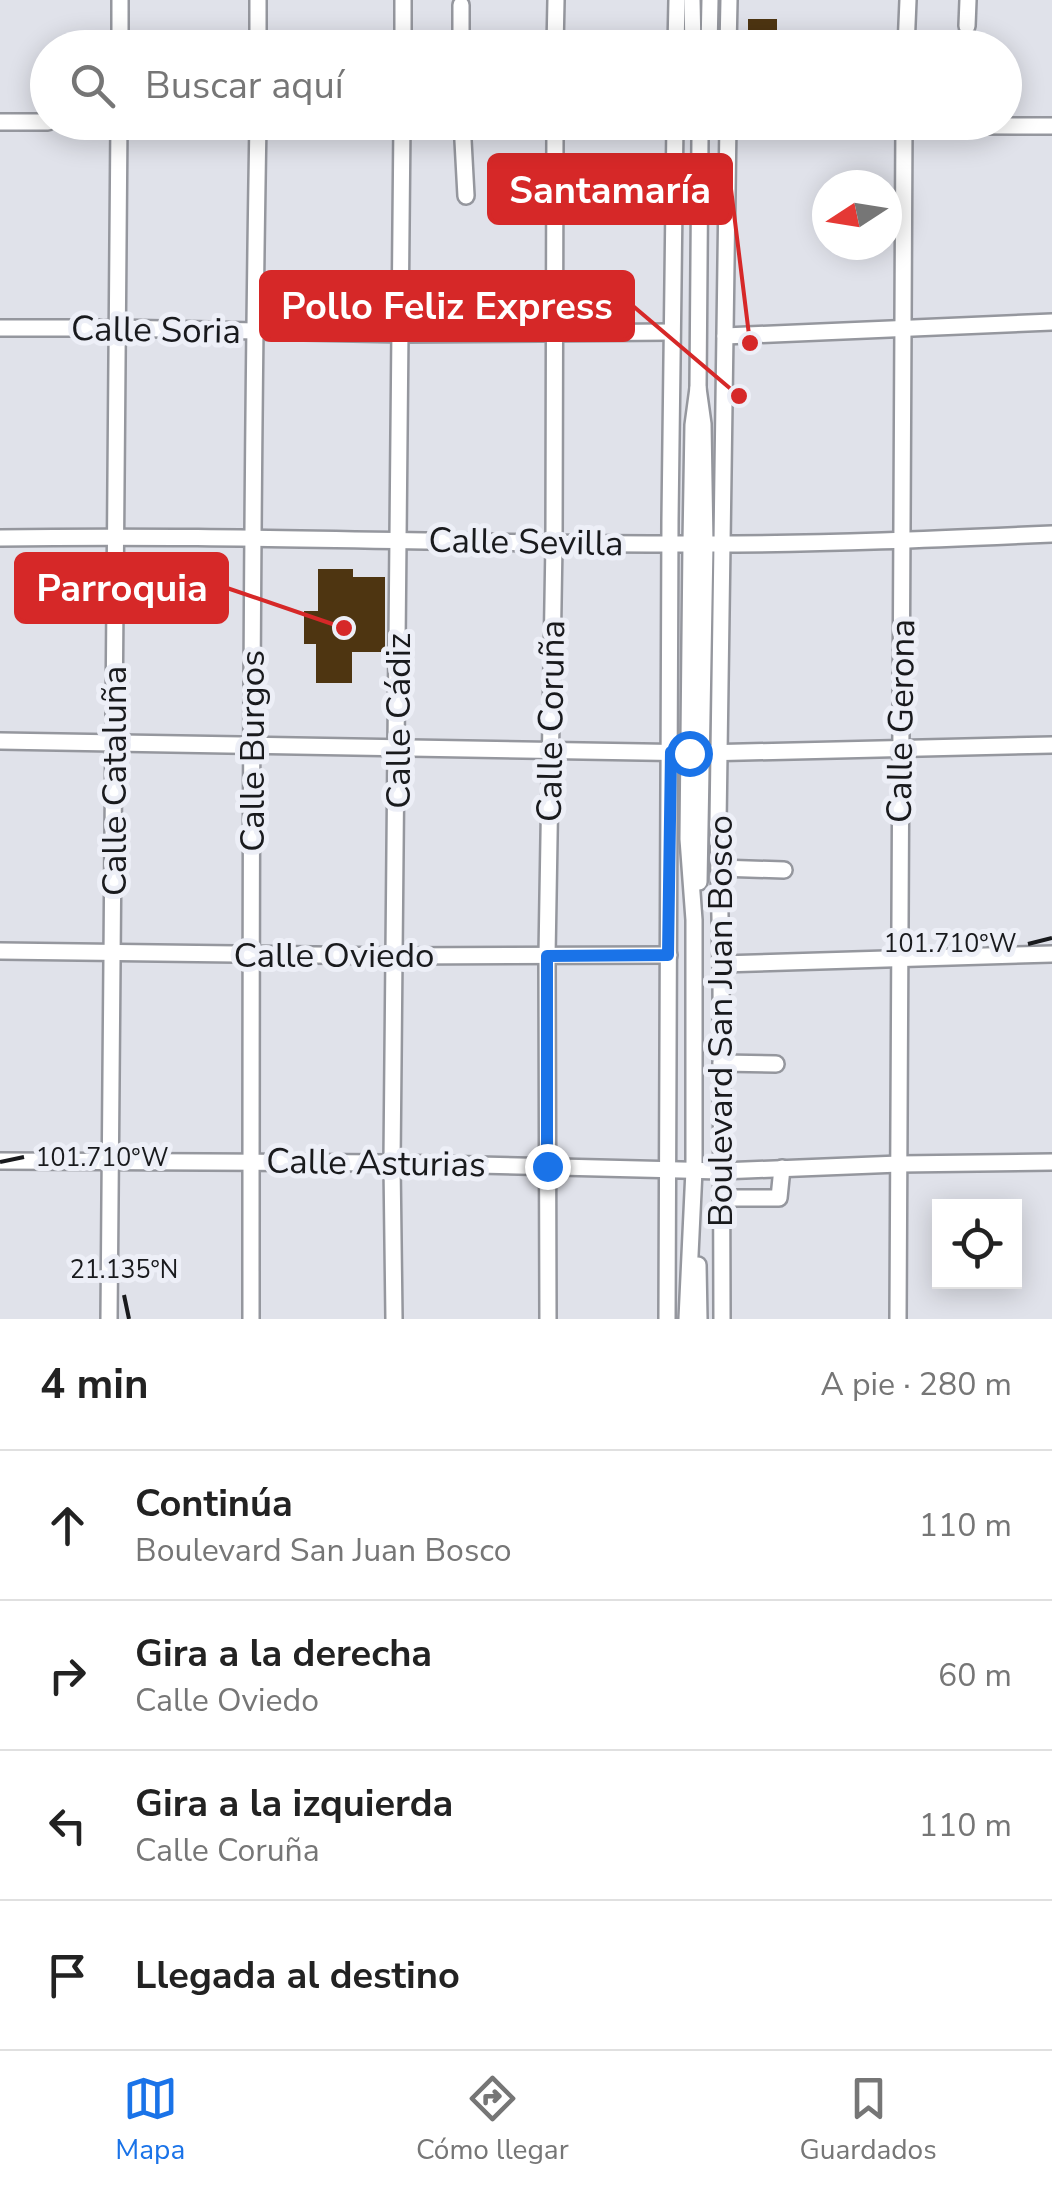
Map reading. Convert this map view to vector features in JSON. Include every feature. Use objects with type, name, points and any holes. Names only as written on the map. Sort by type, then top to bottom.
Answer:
[{"type":"street","points":[[120,0],[120,30]]},
{"type":"street","points":[[258,0],[258,30]]},
{"type":"street","points":[[403,0],[403,30]]},
{"type":"street","points":[[556,0],[556,30]]},
{"type":"street","points":[[676,30],[677,0]]},
{"type":"street","points":[[692,0],[693,30]]},
{"type":"street","points":[[709,30],[710,0]]},
{"type":"street","points":[[728,30],[729,0]]},
{"type":"street","points":[[907,30],[908,0]]},
{"type":"street","points":[[967,26],[968,0]]},
{"type":"street","points":[[461,6],[462,30]]},
{"type":"street","points":[[0,122],[30,122]]},
{"type":"street","points":[[1022,126],[1052,126]]},
{"type":"street","name":"Calle Cataluña","points":[[108,1319],[119,140]]},
{"type":"street","name":"Calle Burgos","points":[[252,1319],[250,955],[258,140]]},
{"type":"street","name":"Calle Cádiz","points":[[394,1319],[392,1162],[402,140]]},
{"type":"street","points":[[463,140],[466,196]]},
{"type":"street","name":"Calle Coruña","points":[[548,1319],[547,956],[554,543],[555,140]]},
{"type":"street","name":"Boulevard San Juan Bosco","points":[[668,1319],[675,140]]},
{"type":"street","points":[[687,1319],[694,1170],[694,920],[700,874],[696,753],[698,544],[693,425],[698,388],[700,140]]},
{"type":"street","name":"Boulevard San Juan Bosco","points":[[722,1319],[719,868],[728,140]]},
{"type":"street","name":"Calle Gerona","points":[[898,1319],[904,140]]},
{"type":"street","points":[[725,336],[1052,322]]},
{"type":"street","name":"Calle Soria","points":[[0,328],[402,334],[672,332]]},
{"type":"street","name":"Calle Sevilla","points":[[0,538],[254,536],[722,544],[1052,534]]},
{"type":"street","points":[[0,742],[696,753],[1052,745]]},
{"type":"street","points":[[719,868],[784,870]]},
{"type":"street","name":"Calle Oviedo","points":[[0,951],[668,955]]},
{"type":"street","points":[[721,964],[1052,954]]},
{"type":"street","points":[[721,1062],[776,1064]]},
{"type":"street","name":"Calle Asturias","points":[[0,1161],[392,1162],[720,1171],[1052,1162]]},
{"type":"street","points":[[721,1198],[779,1198],[782,1168]]},
{"type":"street","points":[[744,1170],[744,1198]]},
{"type":"street","points":[[693,1217],[699,1319]]},
{"type":"building","points":[[748,19],[777,19],[777,30],[748,30]]},
{"type":"building","points":[[318,569],[353,569],[353,577],[385,577],[385,652],[352,652],[352,683],[316,683],[316,644],[304,644],[304,611],[318,611]]},
{"type":"place","name":"Santamaría","points":[[750,343]]},
{"type":"place","name":"Pollo Feliz Express","points":[[739,396]]},
{"type":"place","name":"Parroquia","points":[[344,628]]},
{"type":"route","points":[[547,1166],[547,956],[668,955],[671,752],[689,753]]}]
